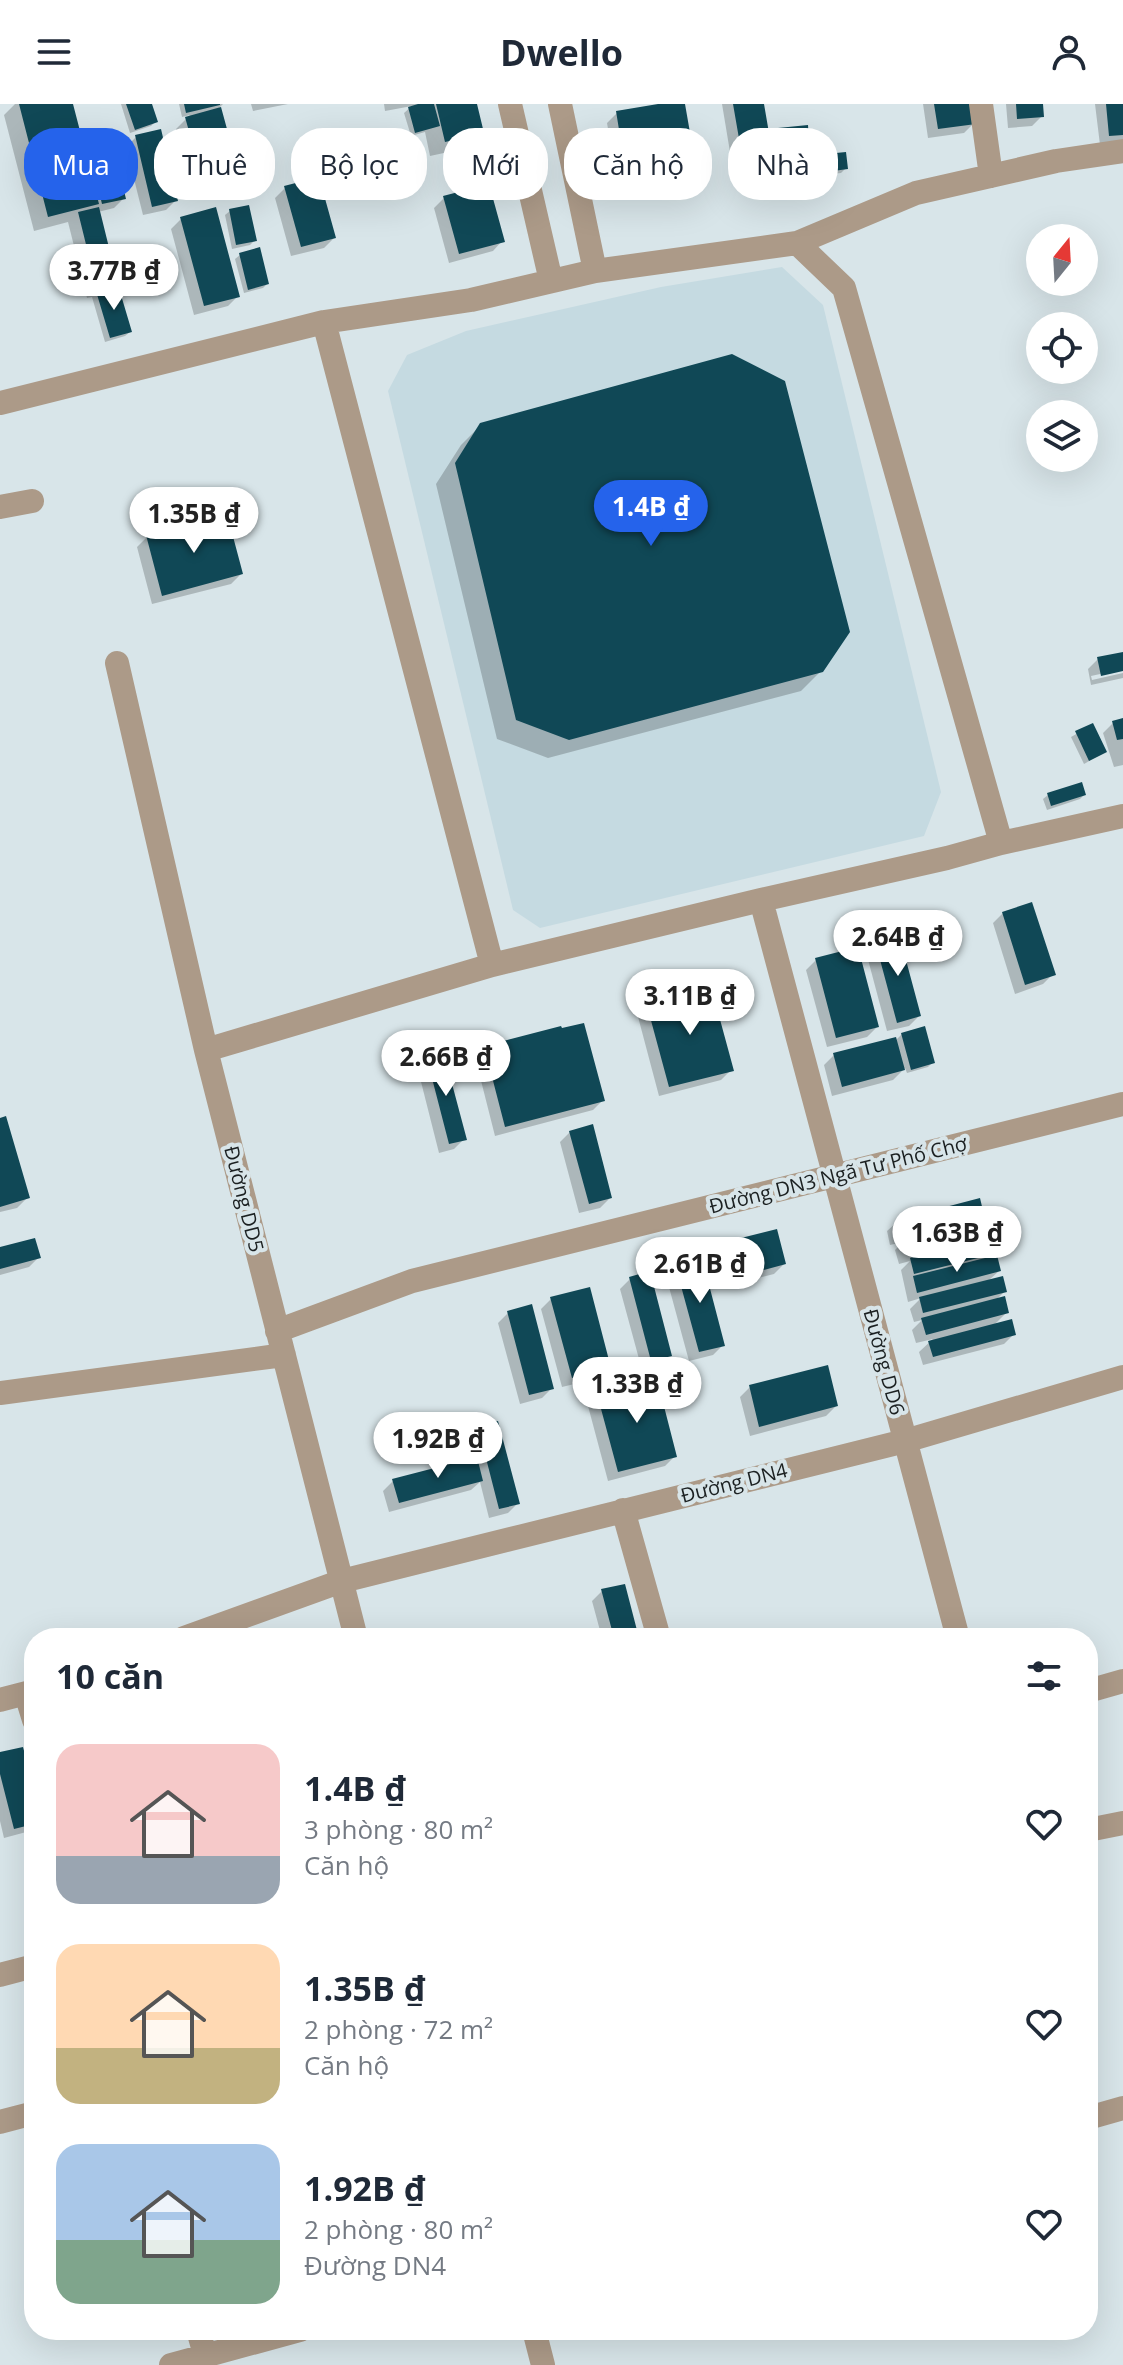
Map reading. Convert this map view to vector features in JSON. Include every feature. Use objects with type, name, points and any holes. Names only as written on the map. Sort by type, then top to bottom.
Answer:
[{"type":"street","points":[[510,104],[551,281]]},
{"type":"street","points":[[560,104],[595,271]]},
{"type":"street","points":[[981,104],[991,176]]},
{"type":"street","points":[[0,403],[324,322],[471,300],[595,271],[797,243],[916,193],[1056,161],[1123,151]]},
{"type":"street","points":[[797,243],[844,288],[1001,843]]},
{"type":"street","points":[[324,322],[492,965]]},
{"type":"street","points":[[0,507],[32,501]]},
{"type":"street","name":"Đường DD5","points":[[117,663],[206,1050],[354,1628]]},
{"type":"street","points":[[206,1050],[492,965],[1123,816]]},
{"type":"street","name":"Đường DD6","points":[[761,900],[955,1628]]},
{"type":"street","name":"Đường DN3 Ngã Tư Phố Chợ","points":[[277,1331],[412,1281],[1123,1104]]},
{"type":"street","points":[[0,1393],[284,1355]]},
{"type":"street","name":"Đường DN4","points":[[212,1628],[342,1581],[905,1441],[1123,1377]]},
{"type":"street","points":[[623,1510],[656,1628]]},
{"type":"street","points":[[1098,1688],[1123,1681]]},
{"type":"street","points":[[0,1700],[24,1694]]},
{"type":"street","points":[[1098,1828],[1123,1823]]},
{"type":"street","points":[[0,1975],[24,1969]]},
{"type":"street","points":[[1098,2115],[1123,2108]]},
{"type":"street","points":[[0,2122],[24,2116]]},
{"type":"street","points":[[201,2340],[207,2360]]},
{"type":"street","points":[[171,2365],[207,2360],[269,2340]]},
{"type":"street","points":[[537,2340],[543,2365]]},
{"type":"shaded area","points":[[782,267],[823,305],[941,792],[924,836],[540,928],[513,910],[388,391],[407,355],[466,331],[661,287]]},
{"type":"building","points":[[19,104],[73,104],[79,128],[25,128]]},
{"type":"building","points":[[126,104],[152,104],[158,122],[134,128]]},
{"type":"building","points":[[184,104],[220,104],[220,105],[186,113]]},
{"type":"building","points":[[434,104],[440,126],[427,130],[414,128],[408,107]]},
{"type":"building","points":[[436,104],[477,104],[483,128],[443,128],[443,134]]},
{"type":"building","points":[[658,104],[685,104],[689,128],[619,128],[616,111]]},
{"type":"building","points":[[733,104],[764,104],[768,128],[737,128]]},
{"type":"building","points":[[934,104],[973,104],[976,124],[938,129]]},
{"type":"building","points":[[1016,104],[1043,104],[1044,117],[1017,119]]},
{"type":"building","points":[[1106,104],[1123,104],[1123,135],[1109,136]]},
{"type":"building","points":[[221,107],[227,128],[188,128],[185,117]]},
{"type":"building","points":[[808,125],[808,128],[778,128]]},
{"type":"building","points":[[154,131],[154,200],[178,201],[152,207],[138,148],[138,134]]},
{"type":"building","points":[[846,152],[848,169],[838,170],[838,153]]},
{"type":"building","points":[[291,184],[291,200],[325,200],[336,238],[301,247],[284,186]]},
{"type":"building","points":[[44,200],[98,200],[99,204],[48,217]]},
{"type":"building","points":[[101,200],[121,200],[102,204]]},
{"type":"building","points":[[444,200],[493,200],[505,242],[459,254]]},
{"type":"building","points":[[249,205],[257,241],[236,245],[229,209]]},
{"type":"building","points":[[99,207],[118,284],[97,289],[78,212]]},
{"type":"building","points":[[216,207],[240,297],[204,306],[180,217]]},
{"type":"building","points":[[260,247],[269,284],[248,290],[239,253]]},
{"type":"building","points":[[118,285],[132,332],[110,338],[96,291]]},
{"type":"building","points":[[732,354],[785,381],[850,632],[823,672],[569,740],[516,720],[455,463],[480,423]]},
{"type":"building","points":[[227,514],[243,574],[162,596],[146,535]]},
{"type":"building","points":[[1123,652],[1123,671],[1101,676],[1097,657]]},
{"type":"building","points":[[1123,718],[1123,739],[1117,740],[1112,721]]},
{"type":"building","points":[[1093,723],[1107,752],[1089,761],[1075,731]]},
{"type":"building","points":[[1082,782],[1086,795],[1051,806],[1047,793]]},
{"type":"building","points":[[1032,902],[1056,975],[1025,985],[1002,912]]},
{"type":"building","points":[[899,934],[921,1016],[897,1023],[875,941]]},
{"type":"building","points":[[858,947],[879,1027],[836,1038],[815,958]]},
{"type":"building","points":[[712,990],[734,1071],[669,1087],[646,1002],[683,991],[685,997]]},
{"type":"building","points":[[584,1023],[605,1101],[505,1127],[484,1046]]},
{"type":"building","points":[[925,1026],[935,1063],[911,1070],[901,1033]]},
{"type":"building","points":[[896,1037],[905,1070],[842,1087],[833,1053]]},
{"type":"building","points":[[443,1050],[467,1140],[449,1144],[426,1055]]},
{"type":"building","points":[[6,1116],[30,1198],[0,1207],[0,1118]]},
{"type":"building","points":[[593,1124],[612,1198],[589,1204],[569,1131]]},
{"type":"building","points":[[980,1198],[984,1215],[900,1236],[896,1220]]},
{"type":"building","points":[[988,1217],[992,1233],[909,1255],[904,1239]]},
{"type":"building","points":[[777,1229],[786,1264],[746,1275],[744,1266],[728,1270],[721,1243]]},
{"type":"building","points":[[994,1236],[998,1253],[914,1274],[910,1258]]},
{"type":"building","points":[[35,1238],[41,1258],[0,1269],[0,1247]]},
{"type":"building","points":[[997,1255],[1001,1271],[917,1293],[913,1276]]},
{"type":"building","points":[[702,1258],[725,1346],[699,1352],[675,1264]]},
{"type":"building","points":[[650,1271],[672,1356],[651,1361],[629,1277]]},
{"type":"building","points":[[1003,1276],[1007,1292],[923,1313],[919,1297]]},
{"type":"building","points":[[590,1287],[611,1368],[572,1378],[550,1297]]},
{"type":"building","points":[[1005,1296],[1009,1313],[926,1335],[921,1318]]},
{"type":"building","points":[[532,1304],[554,1389],[529,1395],[507,1311]]},
{"type":"building","points":[[1012,1319],[1016,1335],[933,1357],[928,1341]]},
{"type":"building","points":[[828,1365],[838,1406],[759,1427],[749,1385]]},
{"type":"building","points":[[657,1379],[677,1457],[618,1472],[597,1394]]},
{"type":"building","points":[[498,1421],[520,1504],[499,1509],[478,1427]]},
{"type":"building","points":[[477,1457],[483,1481],[399,1503],[392,1479]]},
{"type":"building","points":[[625,1584],[636,1628],[611,1628],[601,1589]]},
{"type":"building","points":[[23,1747],[24,1826],[14,1829],[0,1774],[0,1752]]}]
